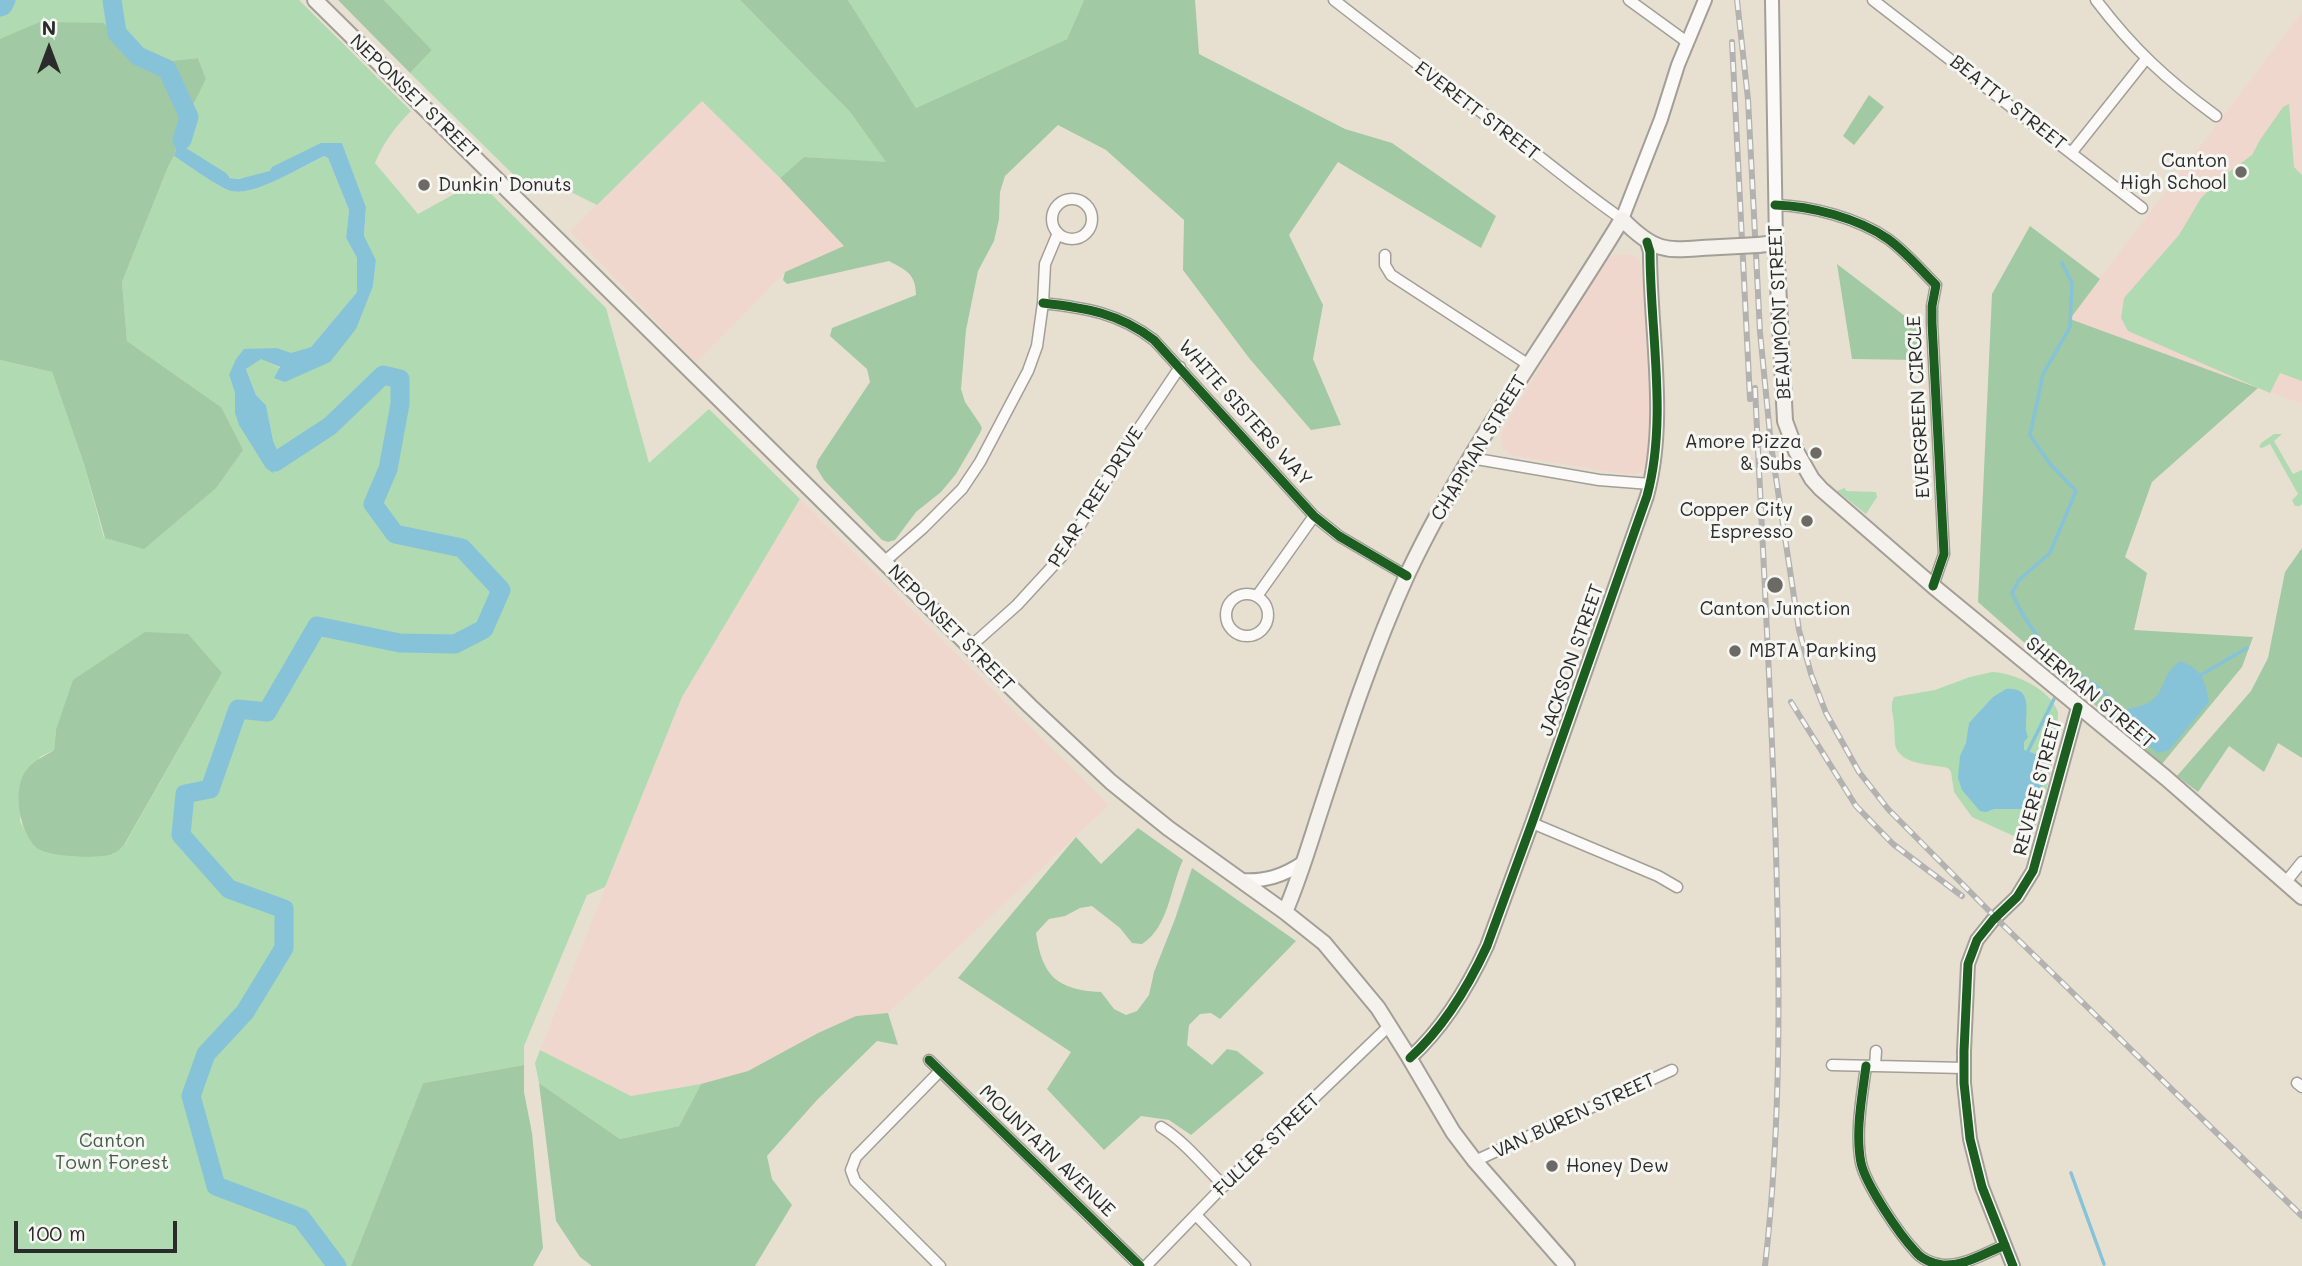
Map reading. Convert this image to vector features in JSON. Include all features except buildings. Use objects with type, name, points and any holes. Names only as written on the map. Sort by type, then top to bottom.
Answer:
[{"type":"main road","name":"NEPONSET STREET","points":[[315,0],[1030,706],[1111,782],[1168,828],[1324,943],[1351,974],[1389,1026],[1453,1132],[1567,1266]]},
{"type":"main road","points":[[1622,219],[1647,242],[1660,249],[1776,243]]},
{"type":"main road","name":"CHAPMAN STREET","points":[[1285,912],[1354,711],[1407,576],[1471,458],[1622,219]]},
{"type":"main road","name":"BEAUMONT STREET","points":[[1776,243],[1785,421],[1796,451],[1821,489]]},
{"type":"main road","name":"SHERMAN STREET","points":[[1821,489],[1933,586],[2165,778],[2302,897]]},
{"type":"street","name":"EVERETT STREET","points":[[1334,0],[1409,60],[1622,219]]},
{"type":"street","points":[[1629,0],[1687,42]]},
{"type":"street","name":"CHAPMAN STREET","points":[[1622,219],[1705,0]]},
{"type":"street","name":"BEAUMONT STREET","points":[[1772,0],[1776,243]]},
{"type":"street","name":"BEATTY STREET","points":[[1873,0],[2142,208]]},
{"type":"street","points":[[2096,0],[2146,59],[2174,85],[2216,116]]},
{"type":"street","points":[[2072,152],[2146,59]]},
{"type":"street","points":[[1070,199],[1087,207],[1092,219],[1083,236],[1070,239],[1058,233],[1054,228],[1052,215],[1059,204],[1070,199]]},
{"type":"street","name":"EVERGREEN CIRCLE","points":[[1775,205],[1809,207],[1850,220],[1888,239],[1936,285],[1932,323],[1944,554],[1933,586]]},
{"type":"street","points":[[884,562],[962,489],[980,462],[1028,371],[1037,346],[1045,264],[1058,233]]},
{"type":"street","name":"JACKSON STREET","points":[[1410,1058],[1446,1019],[1479,964],[1532,823],[1650,484],[1657,432],[1657,396],[1650,252],[1647,242]]},
{"type":"street","points":[[1385,255],[1385,265],[1391,275],[1529,365]]},
{"type":"street","name":"WHITE SISTERS WAY","points":[[1043,303],[1088,309],[1136,326],[1180,367],[1314,516],[1339,536],[1407,576]]},
{"type":"street","name":"PEAR TREE DRIVE","points":[[971,646],[1017,605],[1062,556],[1123,452],[1180,367]]},
{"type":"street","points":[[1471,458],[1599,480],[1650,484]]},
{"type":"street","points":[[1257,596],[1314,516]]},
{"type":"street","points":[[1240,594],[1257,596],[1266,606],[1268,613],[1265,626],[1247,636],[1234,632],[1225,616],[1229,602],[1240,594]]},
{"type":"street","name":"REVERE STREET","points":[[2013,1266],[1982,1187],[1973,1157],[1968,1121],[1964,1020],[1971,954],[1977,940],[2017,897],[2033,871],[2078,707]]},
{"type":"street","points":[[1532,823],[1658,876],[1677,887]]},
{"type":"street","points":[[1240,880],[1275,878],[1304,862]]},
{"type":"street","points":[[2285,883],[2302,862]]},
{"type":"street","name":"FULLER STREET","points":[[1146,1266],[1224,1186],[1389,1026]]},
{"type":"street","points":[[1876,1051],[1860,1107],[1861,1165],[1882,1203],[1916,1253],[1929,1261],[1942,1265],[1964,1262],[2005,1245]]},
{"type":"street","name":"MOUNTAIN AVENUE","points":[[929,1060],[1140,1266]]},
{"type":"street","points":[[1832,1065],[1964,1068]]},
{"type":"street","name":"VAN BUREN STREET","points":[[1475,1161],[1672,1070]]},
{"type":"street","points":[[924,1266],[936,1262],[855,1181],[851,1170],[856,1157],[940,1071]]},
{"type":"street","points":[[1161,1128],[1176,1136],[1187,1151],[1224,1186]]},
{"type":"street","points":[[1196,1215],[1245,1266]]},
{"type":"shaded area","name":"Canton High School","points":[[2302,12],[2302,404],[2069,319]]},
{"type":"shaded area","points":[[702,100],[847,246],[785,272],[696,363],[570,231]]},
{"type":"shaded area","points":[[1633,255],[1640,261],[1642,270],[1652,428],[1646,465],[1635,474],[1623,474],[1510,455],[1503,448],[1502,431],[1593,278],[1611,256]]},
{"type":"shaded area","points":[[800,499],[1109,805],[888,1013],[856,1016],[748,1071],[701,1084],[631,1096],[540,1050],[682,697]]},
{"type":"green space","name":"Canton Town Forest","points":[[0,0],[299,0],[411,111],[390,135],[375,163],[418,214],[478,181],[606,308],[649,463],[709,409],[800,499],[682,697],[605,887],[587,895],[524,1046],[524,1065],[423,1083],[351,1266],[0,1266],[0,360],[52,372],[84,464],[104,538],[221,407],[127,341],[122,282],[174,156],[220,186],[240,192],[278,180],[324,156],[328,158],[349,210],[346,238],[357,258],[357,292],[311,347],[291,354],[277,348],[229,375],[235,393],[235,413],[275,450],[266,405],[256,395],[246,369],[261,358],[280,368],[285,382],[373,286],[376,260],[364,237],[366,207],[342,143],[286,166],[241,179],[221,173],[186,148],[193,113],[191,110],[206,79],[198,58],[170,61],[127,51],[104,23],[0,39]],"holes":[[[222,673],[125,844],[113,854],[39,849],[30,840],[20,821],[27,769],[40,757],[54,750],[56,730]]]},
{"type":"green space","points":[[338,0],[384,0],[432,50],[410,73]]},
{"type":"green space","points":[[384,0],[740,0],[850,112],[887,163],[804,157],[780,178],[702,101],[597,205],[565,189],[528,189],[410,73],[432,50]]},
{"type":"green space","points":[[740,0],[848,0],[916,108],[1067,39],[1084,0],[1195,0],[1199,54],[1345,129],[1392,143],[1496,216],[1481,248],[1338,162],[1289,235],[1323,305],[1313,359],[1341,425],[1311,430],[1249,358],[1183,270],[1184,220],[1106,150],[1058,125],[1005,176],[1000,192],[999,219],[994,241],[978,271],[966,330],[961,389],[965,402],[982,428],[980,433],[956,474],[941,492],[916,512],[895,540],[888,542],[882,540],[824,480],[816,467],[870,382],[867,369],[830,336],[832,328],[916,295],[916,288],[912,277],[905,270],[889,261],[787,284],[783,280],[785,272],[844,246],[780,178],[804,157],[886,162],[850,112]]},
{"type":"green space","points":[[848,0],[1084,0],[1067,39],[916,108]]},
{"type":"green space","points":[[40,22],[104,23],[128,51],[170,61],[198,58],[206,79],[181,130],[174,156],[122,282],[127,341],[221,407],[243,450],[216,488],[144,549],[105,538],[84,464],[52,372],[0,360],[0,39]]},
{"type":"green space","points":[[1869,95],[1884,107],[1854,145],[1843,136]]},
{"type":"green space","name":"Canton High School","points":[[2289,104],[2294,167],[2302,175],[2302,381],[2280,373],[2270,393],[2128,331],[2121,318],[2124,298],[2179,235],[2201,198],[2222,177],[2252,155],[2283,107]]},
{"type":"green space","points":[[2030,226],[2100,279],[2070,319],[2258,388],[2152,482],[2125,557],[2147,573],[2134,630],[2253,637],[2242,667],[2162,764],[1978,602],[1992,294]]},
{"type":"green space","points":[[1837,264],[1918,326],[1917,360],[1852,359]]},
{"type":"green space","points":[[2274,434],[2282,434],[2274,441],[2293,474],[2302,470],[2300,506],[2295,506],[2292,500],[2298,494],[2270,444],[2259,447]]},
{"type":"green space","points":[[1845,488],[1846,491],[1876,492],[1877,497],[1866,514],[1837,491]]},
{"type":"green space","points":[[2302,548],[2302,758],[2278,743],[2264,772],[2229,746],[2198,792],[2177,776],[2251,691],[2268,658],[2285,572]]},
{"type":"green space","points":[[145,632],[188,634],[222,673],[123,846],[105,856],[73,856],[43,851],[31,841],[22,821],[19,797],[23,776],[28,768],[54,750],[56,730],[73,680]]},
{"type":"green space","points":[[1992,672],[2011,675],[2031,684],[2048,696],[2058,712],[2049,778],[2040,814],[2030,839],[2016,837],[1972,817],[1954,792],[1948,768],[1905,758],[1895,745],[1892,708],[1894,697],[1935,690]]},
{"type":"green space","points":[[1138,828],[1183,860],[1158,928],[1142,944],[1132,943],[1120,928],[1092,906],[1049,919],[1036,933],[1042,960],[1054,978],[1073,988],[1101,992],[1114,1009],[1126,1015],[1137,1011],[1149,995],[1154,972],[1192,868],[1296,941],[1220,1019],[1211,1013],[1200,1014],[1189,1025],[1187,1045],[1212,1065],[1227,1049],[1237,1051],[1264,1073],[1191,1135],[1169,1120],[1141,1116],[1104,1150],[1047,1089],[1071,1052],[958,978],[1076,837],[1101,864]]},
{"type":"green space","points":[[888,1013],[898,1045],[877,1041],[817,1100],[767,1156],[772,1179],[792,1205],[755,1266],[592,1266],[580,1257],[556,1221],[539,1083],[620,1139],[679,1126],[701,1084],[748,1071],[856,1016]]},
{"type":"green space","points":[[540,1050],[631,1096],[701,1084],[679,1126],[620,1139],[539,1083],[535,1063]]},
{"type":"green space","points":[[524,1065],[524,1092],[532,1133],[543,1248],[533,1266],[351,1266],[423,1083]]},
{"type":"water","points":[[191,110],[193,113],[186,148],[230,178],[239,179],[270,171],[272,167],[321,143],[342,143],[366,207],[364,236],[376,260],[373,286],[356,329],[330,362],[285,382],[274,378],[280,367],[261,359],[246,369],[256,395],[266,405],[275,450],[273,473],[266,468],[239,425],[235,413],[235,393],[229,375],[244,349],[277,348],[291,353],[311,347],[357,292],[357,258],[346,238],[349,210],[328,158],[324,156],[265,185],[241,192],[231,191],[212,181],[174,156],[181,130]]},
{"type":"water","points":[[2180,661],[2193,667],[2201,676],[2209,702],[2169,750],[2158,753],[2113,717],[2117,711],[2150,702],[2158,694],[2168,673]]},
{"type":"water","points":[[2006,689],[2014,689],[2024,695],[2028,737],[2024,742],[2024,750],[2041,756],[2045,763],[2044,781],[2037,795],[2021,809],[1980,811],[1962,790],[1958,778],[1960,756],[1966,743],[1969,723],[1993,697]]},
{"type":"waterway","points":[[0,7],[6,0]]},
{"type":"waterway","points":[[112,0],[117,33],[138,56],[167,69],[189,117],[182,140]]},
{"type":"waterway","points":[[2062,263],[2072,283],[2070,327],[2043,374],[2030,435],[2050,464],[2076,491],[2050,553],[2019,580],[2012,593],[2023,615],[2062,672],[2089,681],[2126,712]]},
{"type":"waterway","points":[[262,440],[275,462],[330,426],[383,375],[400,379],[400,404],[388,469],[373,504],[395,534],[462,548],[501,590],[484,629],[455,644],[400,643],[317,626],[267,712],[238,709],[210,789],[185,794],[181,835],[229,889],[284,909],[284,948],[245,1012],[206,1054],[191,1096],[216,1186],[301,1218],[337,1266]]},
{"type":"waterway","points":[[2199,676],[2247,648]]},
{"type":"waterway","points":[[2027,753],[2054,699]]},
{"type":"waterway","points":[[2034,795],[2037,813]]},
{"type":"waterway","points":[[2071,1173],[2104,1264]]},
{"type":"railway","points":[[1737,0],[1748,99],[1760,332],[1771,445],[1799,630],[1811,674],[1826,713],[1859,772],[1888,809],[2302,1216]]},
{"type":"railway","points":[[1732,42],[1750,399]]},
{"type":"railway","points":[[1755,388],[1771,713],[1778,933],[1777,1100],[1765,1266]]},
{"type":"railway","points":[[1791,702],[1856,806],[1893,844],[1962,896]]},
{"type":"cycle path","points":[[1775,205],[1834,214],[1863,225],[1888,239],[1936,285],[1932,323],[1944,554],[1933,586]]},
{"type":"cycle path","points":[[1410,1058],[1454,1006],[1487,946],[1647,496],[1653,467],[1657,406],[1650,252],[1647,242]]},
{"type":"cycle path","points":[[1043,303],[1102,313],[1128,324],[1154,340],[1314,516],[1339,536],[1407,576]]},
{"type":"cycle path","points":[[2013,1266],[1982,1187],[1970,1139],[1964,1083],[1968,964],[1977,940],[2017,897],[2033,871],[2078,707]]},
{"type":"cycle path","points":[[929,1060],[1140,1266]]},
{"type":"cycle path","points":[[1866,1066],[1859,1127],[1861,1163],[1876,1196],[1908,1243],[1924,1259],[1943,1265],[1967,1261],[2005,1245]]},
{"type":"place","name":"Canton High School","points":[[2241,172]]},
{"type":"place","name":"Dunkin' Donuts","points":[[424,185]]},
{"type":"place","name":"Amore Pizza & Subs","points":[[1816,453]]},
{"type":"place","name":"Copper City Espresso","points":[[1807,521]]},
{"type":"place","name":"Canton Junction","points":[[1775,585]]},
{"type":"place","name":"MBTA Parking","points":[[1735,651]]},
{"type":"place","name":"Honey Dew","points":[[1552,1166]]}]
